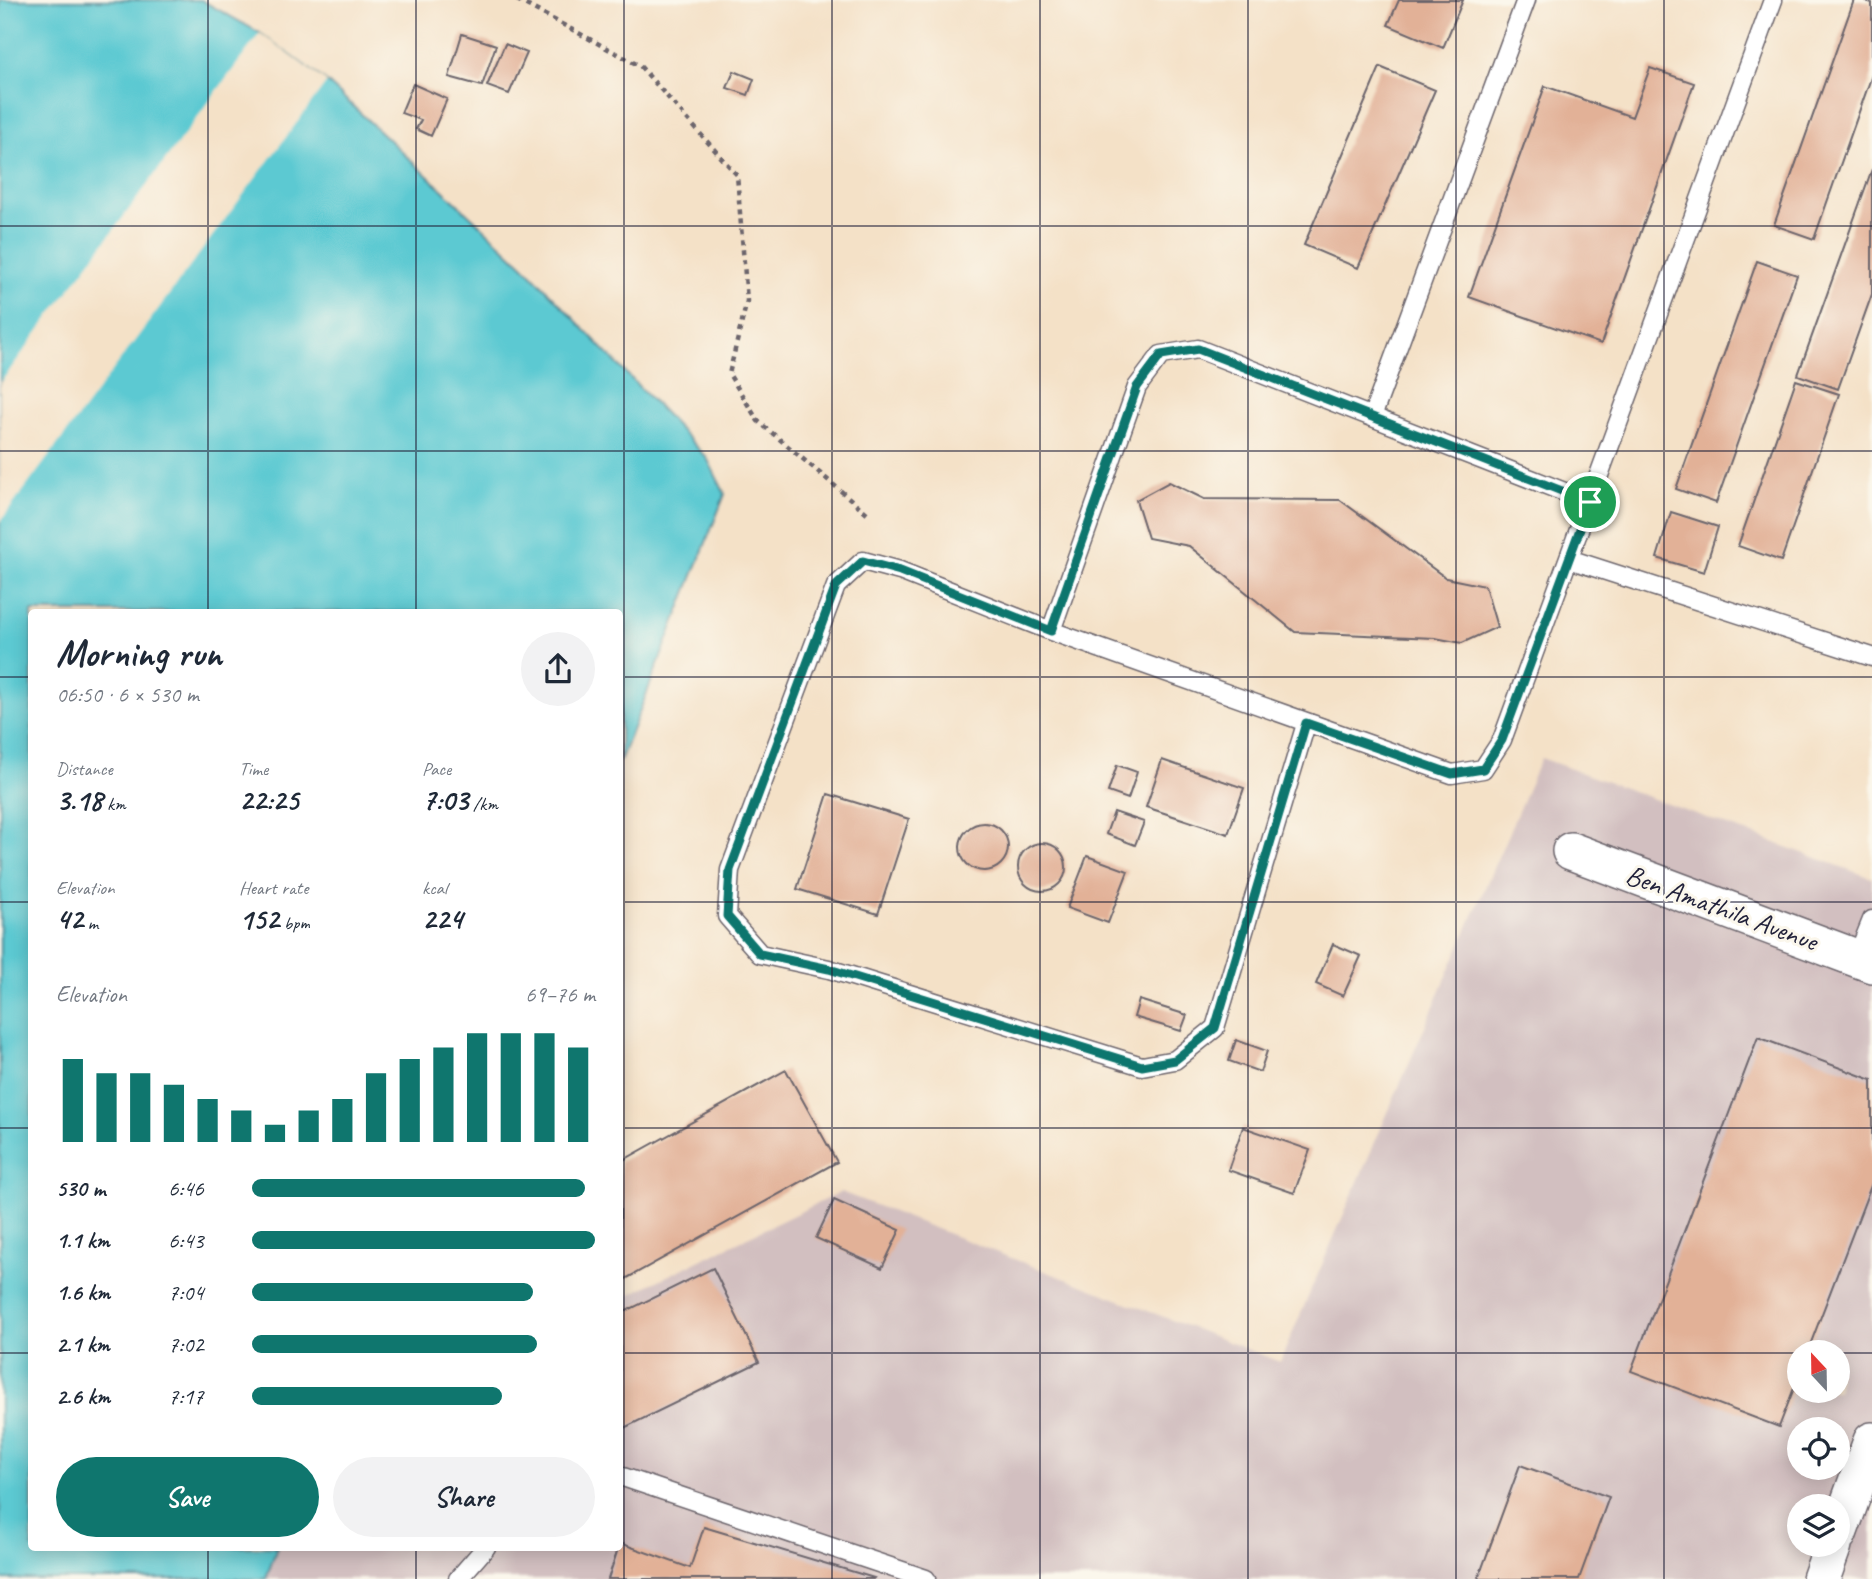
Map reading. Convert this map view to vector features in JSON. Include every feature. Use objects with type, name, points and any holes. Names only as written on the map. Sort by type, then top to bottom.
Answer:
[{"type":"street","name":"Ben Amathila Avenue","points":[[1571,850],[1865,961]]},
{"type":"street","points":[[1850,1501],[1872,1441]]},
{"type":"street","points":[[1821,1579],[1829,1557]]},
{"type":"lane","points":[[1372,417],[1526,0]]},
{"type":"lane","points":[[1306,723],[1215,1028],[1175,1060],[1142,1066],[829,969],[760,954],[727,916],[730,870],[836,586],[863,561],[900,571],[1051,631],[1452,774],[1483,769],[1502,740],[1773,0]]},
{"type":"lane","points":[[1051,631],[1137,387],[1161,355],[1198,349],[1590,502]]},
{"type":"lane","points":[[1569,559],[1872,657]]},
{"type":"lane","points":[[1865,961],[1872,920]]},
{"type":"lane","points":[[623,1477],[926,1579]]},
{"type":"lane","points":[[458,1579],[482,1551]]},
{"type":"path","points":[[517,0],[640,66],[737,175],[747,301],[729,374],[758,421],[867,513]]},
{"type":"shaded area","points":[[1541,758],[1872,878],[1872,1579],[266,1579],[276,1551],[623,1551],[623,1298],[841,1192],[1280,1362]]},
{"type":"water","points":[[0,0],[201,0],[260,33],[327,82],[524,266],[707,458],[725,494],[623,753],[623,609],[28,609],[28,1551],[276,1551],[266,1579],[0,1579]]},
{"type":"pier","points":[[260,33],[327,82],[0,522],[0,383]]},
{"type":"building","points":[[1399,0],[1463,0],[1443,48],[1388,25]]},
{"type":"building","points":[[1854,0],[1872,3],[1872,75],[1814,239],[1774,225]]},
{"type":"building","points":[[462,34],[496,45],[482,86],[449,77]]},
{"type":"building","points":[[505,44],[527,53],[509,94],[487,86]]},
{"type":"building","points":[[1380,67],[1435,90],[1358,268],[1304,245]]},
{"type":"building","points":[[1650,68],[1694,83],[1601,344],[1469,297],[1545,86],[1632,117]]},
{"type":"building","points":[[734,71],[754,79],[748,95],[727,88]]},
{"type":"building","points":[[413,84],[447,99],[431,136],[416,129],[421,120],[401,113]]},
{"type":"building","points":[[1872,169],[1872,294],[1838,389],[1798,375]]},
{"type":"building","points":[[1757,261],[1797,275],[1716,503],[1676,489]]},
{"type":"building","points":[[1796,380],[1839,394],[1781,561],[1738,546]]},
{"type":"building","points":[[1169,482],[1204,499],[1340,500],[1446,578],[1485,586],[1497,627],[1462,643],[1435,638],[1295,632],[1189,546],[1148,538],[1136,500]]},
{"type":"building","points":[[1671,512],[1718,527],[1704,572],[1657,558]]},
{"type":"building","points":[[1162,760],[1244,788],[1228,834],[1146,807]]},
{"type":"building","points":[[1117,765],[1137,772],[1128,799],[1108,792]]},
{"type":"building","points":[[828,794],[909,819],[878,914],[797,889]]},
{"type":"building","points":[[1114,812],[1144,822],[1135,845],[1106,834]]},
{"type":"building","points":[[984,823],[1001,830],[1008,847],[1001,864],[984,871],[967,864],[960,847],[967,830]]},
{"type":"building","points":[[1042,843],[1059,850],[1066,867],[1059,884],[1042,891],[1025,884],[1018,867],[1025,850]]},
{"type":"building","points":[[1087,856],[1128,871],[1108,923],[1067,908]]},
{"type":"building","points":[[1333,944],[1361,956],[1343,996],[1316,984]]},
{"type":"building","points":[[1139,1000],[1187,1015],[1181,1031],[1134,1017]]},
{"type":"building","points":[[1758,1037],[1872,1080],[1872,1183],[1812,1340],[1787,1340],[1788,1404],[1779,1427],[1631,1371]]},
{"type":"building","points":[[1236,1040],[1267,1051],[1260,1072],[1229,1061]]},
{"type":"building","points":[[786,1070],[837,1162],[623,1280],[623,1160]]},
{"type":"building","points":[[1243,1127],[1310,1150],[1294,1193],[1228,1170]]},
{"type":"building","points":[[834,1200],[900,1230],[882,1268],[816,1238]]},
{"type":"building","points":[[713,1268],[759,1362],[623,1429],[623,1313]]},
{"type":"building","points":[[1520,1465],[1609,1497],[1579,1579],[1478,1579]]},
{"type":"building","points":[[704,1527],[874,1578],[608,1579],[617,1551],[623,1551],[623,1544],[690,1568]]},
{"type":"route","points":[[1198,349],[1590,502],[1502,740],[1483,769],[1452,774],[1306,723],[1215,1028],[1175,1060],[1142,1066],[829,969],[760,954],[727,916],[730,870],[836,586],[863,561],[900,571],[1051,631],[1137,387],[1161,355],[1198,349]]}]
